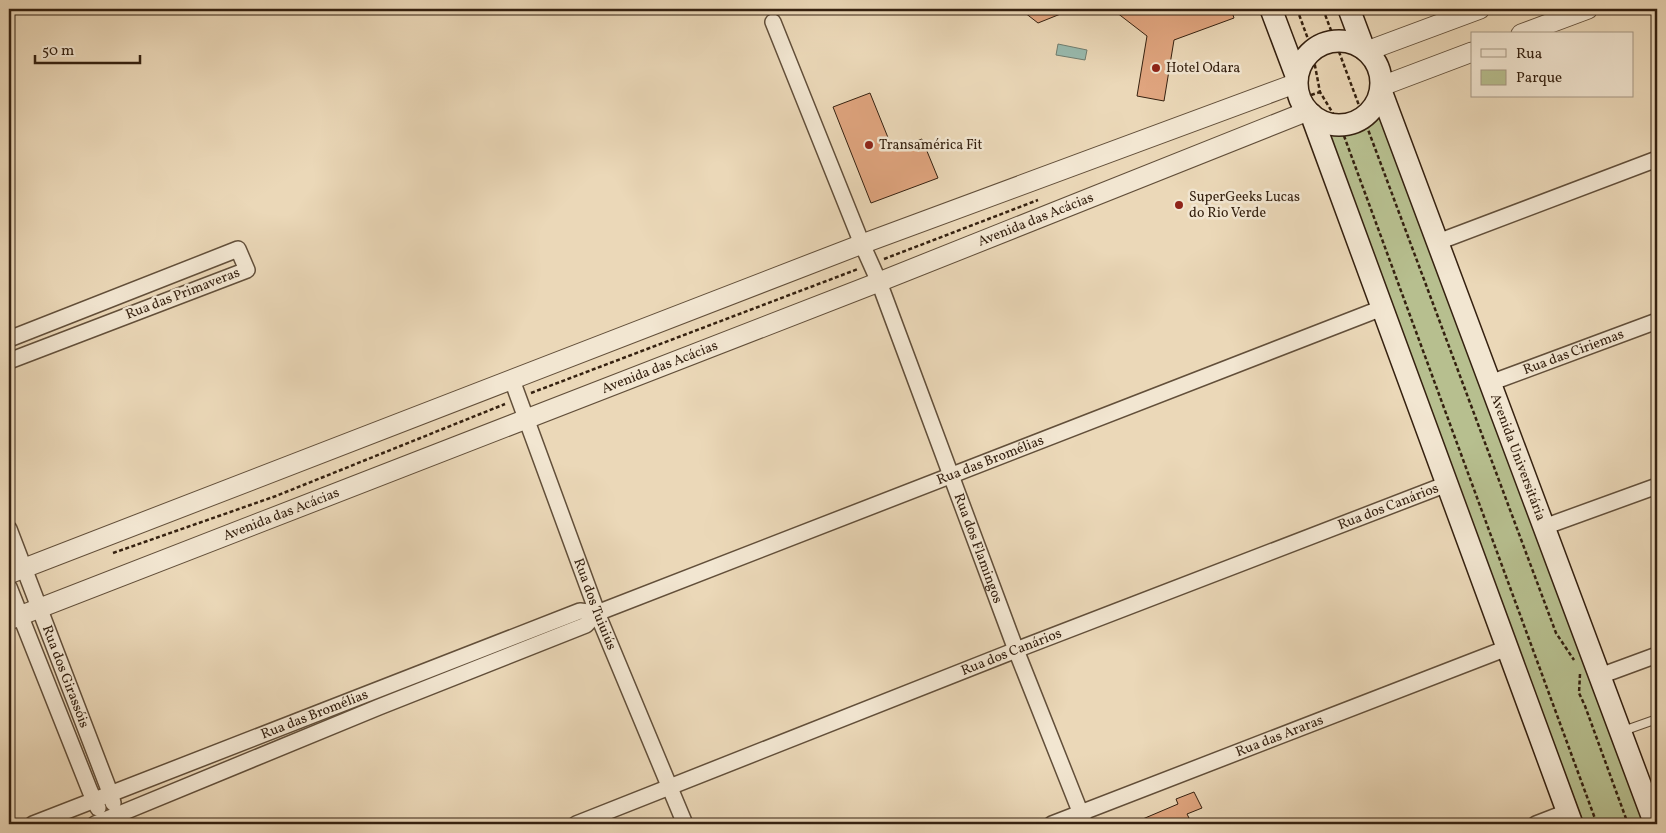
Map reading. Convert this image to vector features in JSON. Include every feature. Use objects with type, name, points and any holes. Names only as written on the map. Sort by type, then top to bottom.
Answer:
[{"type":"main road","points":[[1271,9],[1570,818]]},
{"type":"main road","points":[[1349,9],[1365,50]]},
{"type":"main road","points":[[1365,50],[1351,42],[1335,41],[1312,50],[1302,63],[1303,97],[1320,120],[1330,124],[1350,124],[1363,118],[1373,108],[1378,100],[1381,88]]},
{"type":"main road","name":"Avenida Universitária","points":[[1365,50],[1378,67],[1381,88],[1655,819]]},
{"type":"street","points":[[1365,50],[1480,9]]},
{"type":"street","points":[[1526,32],[1588,9]]},
{"type":"street","name":"Rua dos Flamingos","points":[[773,22],[878,282],[952,475],[1016,650],[1082,819]]},
{"type":"street","points":[[1381,88],[1471,52]]},
{"type":"street","points":[[17,571],[862,244],[1303,97]]},
{"type":"street","name":"Avenida das Acácias","points":[[15,617],[878,282],[1303,97]]},
{"type":"street","points":[[1438,242],[1657,159]]},
{"type":"street","name":"Rua das Primaveras","points":[[9,339],[238,250],[247,270],[9,361]]},
{"type":"street","name":"Rua das Bromélias","points":[[108,822],[379,707],[586,625],[598,613],[1382,308]]},
{"type":"street","name":"Rua das Ciriemas","points":[[1490,383],[1657,321]]},
{"type":"street","name":"Rua dos Tuiuiús","points":[[512,380],[598,613],[685,824]]},
{"type":"street","name":"Rua dos Canários","points":[[576,824],[1016,650],[1447,484]]},
{"type":"street","points":[[1544,527],[1657,486]]},
{"type":"street","name":"Rua dos Girassóis","points":[[9,529],[17,571],[40,608],[111,795],[108,822]]},
{"type":"street","name":"Rua dos Girassóis","points":[[9,587],[15,617],[94,801],[108,822]]},
{"type":"street","name":"Rua das Bromélias","points":[[33,824],[580,611],[598,613]]},
{"type":"street","name":"Rua das Araras","points":[[1052,824],[1082,819],[1507,648]]},
{"type":"street","points":[[1600,676],[1657,655]]},
{"type":"street","points":[[1536,824],[1570,818]]},
{"type":"lane","points":[[1621,732],[1657,719]]},
{"type":"path","points":[[1297,9],[1312,50],[1320,92],[1340,125],[1596,824]]},
{"type":"path","points":[[1323,9],[1556,633],[1576,665]]},
{"type":"path","points":[[1303,97],[1320,92]]},
{"type":"path","points":[[112,553],[276,496],[519,398],[1044,197]]},
{"type":"path","points":[[1579,672],[1579,693],[1628,824]]},
{"type":"green space","points":[[1380,111],[1644,824],[1584,824],[1325,134],[1362,126]]},
{"type":"water","points":[[1058,44],[1087,50],[1085,60],[1056,55]]},
{"type":"building","points":[[1020,9],[1073,9],[1038,23]]},
{"type":"building","name":"Hotel Odara","points":[[1112,9],[1231,9],[1234,18],[1174,40],[1164,101],[1137,96],[1147,36]]},
{"type":"building","name":"Transamérica Fit","points":[[870,93],[893,150],[922,139],[938,178],[871,203],[833,107]]},
{"type":"building","points":[[1194,792],[1202,808],[1187,814],[1189,818],[1174,824],[1131,824],[1178,804],[1176,799]]},
{"type":"place","name":"Hotel Odara","points":[[1156,68]]},
{"type":"place","name":"Transamérica Fit","points":[[869,145]]},
{"type":"place","name":"SuperGeeks Lucas do Rio Verde","points":[[1179,205]]}]
